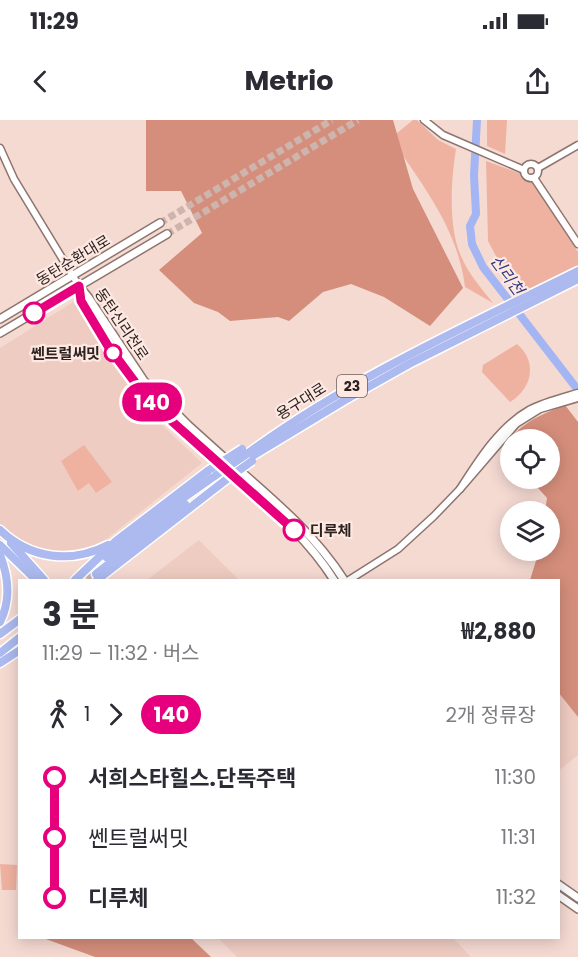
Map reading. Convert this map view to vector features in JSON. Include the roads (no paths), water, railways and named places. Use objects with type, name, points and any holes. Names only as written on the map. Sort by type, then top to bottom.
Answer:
[{"type":"highway","name":"용구대로","points":[[268,442],[465,331],[578,271]]},
{"type":"highway","name":"용구대로","points":[[465,331],[578,279]]},
{"type":"highway","points":[[95,575],[155,518],[268,442]]},
{"type":"highway","points":[[0,530],[13,542],[42,554],[57,557],[84,554],[116,541],[268,442]]},
{"type":"highway","points":[[95,575],[114,568],[217,477]]},
{"type":"highway","points":[[0,530],[43,579]]},
{"type":"highway","points":[[76,579],[116,541]]},
{"type":"highway","points":[[0,545],[35,579]]},
{"type":"highway","points":[[110,579],[136,550]]},
{"type":"highway","points":[[0,555],[8,584],[2,629]]},
{"type":"highway","points":[[2,629],[18,620]]},
{"type":"highway","points":[[0,646],[18,632]]},
{"type":"highway","points":[[0,653],[18,639]]},
{"type":"highway","points":[[0,662],[18,646]]},
{"type":"highway","points":[[0,662],[18,651]]},
{"type":"main road","name":"동탄순환대로","points":[[0,319],[160,224]]},
{"type":"main road","name":"동탄순환대로","points":[[0,333],[167,234]]},
{"type":"main road","name":"동탄신리천로","points":[[79,286],[81,301],[120,364],[140,389],[295,519],[322,549],[343,579]]},
{"type":"main road","name":"동탄신리천로","points":[[185,428],[288,523],[310,546],[333,579]]},
{"type":"main road","points":[[560,885],[578,898]]},
{"type":"main road","points":[[560,896],[578,909]]},
{"type":"street","points":[[424,120],[442,135],[524,170],[526,176],[534,178],[578,244]]},
{"type":"street","points":[[537,168],[578,145]]},
{"type":"street","points":[[0,148],[14,179],[79,286]]},
{"type":"street","points":[[524,170],[530,164],[537,168]]},
{"type":"street","points":[[534,178],[538,175],[537,168]]},
{"type":"street","points":[[351,579],[398,549],[435,516],[516,424],[540,409],[578,396]]},
{"type":"waterway","name":"신리천","points":[[477,120],[474,175],[476,214],[470,226],[472,244],[483,267],[578,390]]},
{"type":"tunnel","points":[[160,223],[332,120]]},
{"type":"tunnel","points":[[167,234],[358,120]]},
{"type":"tunnel","points":[[89,579],[96,574]]},
{"type":"place","name":"쎈트럴써밋","points":[[113,353]]},
{"type":"place","name":"디루체","points":[[294,530]]}]
